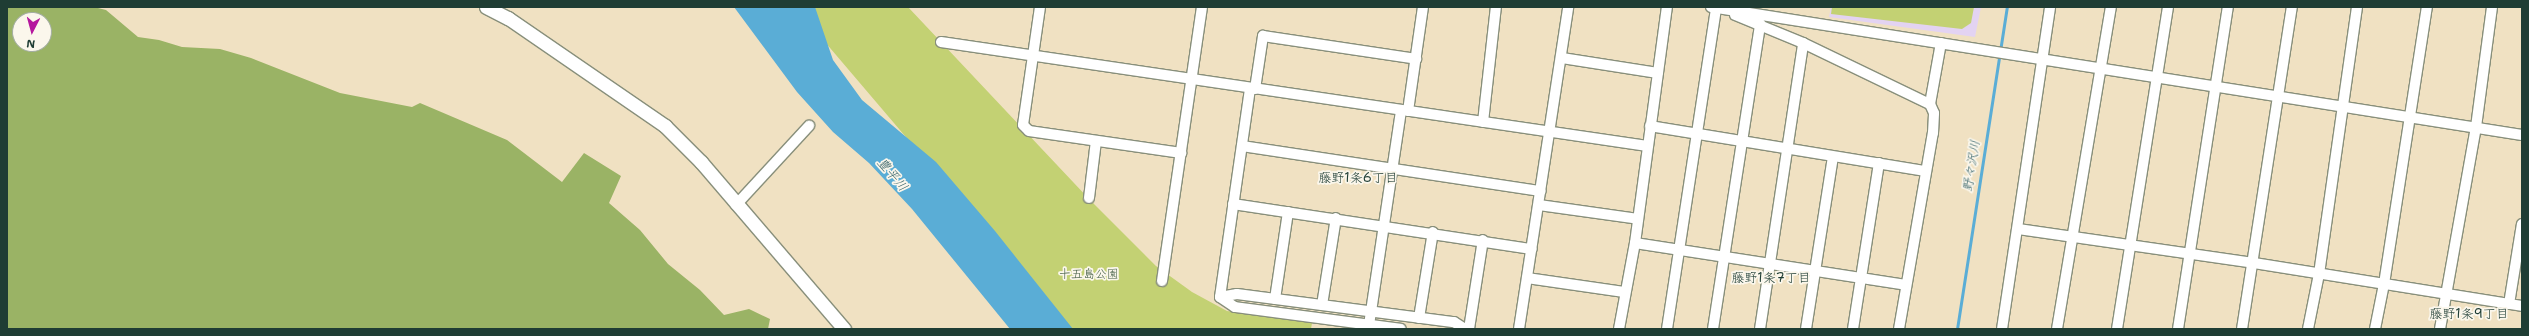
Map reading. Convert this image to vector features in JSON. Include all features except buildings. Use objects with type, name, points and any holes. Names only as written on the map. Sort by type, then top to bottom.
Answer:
[{"type":"street","points":[[486,7],[515,22],[666,126],[701,162],[736,205],[844,329]]},
{"type":"street","points":[[1040,7],[1023,125],[1029,131],[1181,153]]},
{"type":"street","points":[[1162,281],[1202,7]]},
{"type":"street","points":[[1369,325],[1392,167],[1416,58],[1423,7]]},
{"type":"street","points":[[1483,122],[1496,7]]},
{"type":"street","points":[[1519,329],[1549,132],[1562,58],[1568,7]]},
{"type":"street","points":[[1619,329],[1624,292],[1635,243],[1667,7]]},
{"type":"street","points":[[1714,7],[1983,50],[2102,67],[2522,135]]},
{"type":"street","points":[[1714,7],[1760,24],[1803,43],[1930,104]]},
{"type":"street","points":[[1667,329],[1698,134],[1714,7]]},
{"type":"street","points":[[2002,329],[2050,7]]},
{"type":"street","points":[[2058,329],[2111,7]]},
{"type":"street","points":[[2117,329],[2168,7]]},
{"type":"street","points":[[2178,329],[2228,7]]},
{"type":"street","points":[[2242,329],[2254,263],[2292,7]]},
{"type":"street","points":[[2308,329],[2319,274],[2341,106],[2357,7]]},
{"type":"street","points":[[2375,329],[2384,284],[2428,7]]},
{"type":"street","points":[[2440,329],[2476,127],[2492,7]]},
{"type":"street","points":[[1713,329],[1760,24]]},
{"type":"street","points":[[1220,297],[1242,146],[1263,36],[1416,58]]},
{"type":"street","points":[[942,42],[1252,89],[1647,146]]},
{"type":"street","points":[[1760,329],[1803,43]]},
{"type":"street","points":[[1899,329],[1934,120],[1934,113],[1930,104],[1940,43]]},
{"type":"street","points":[[1562,58],[1658,73]]},
{"type":"street","points":[[736,205],[809,126]]},
{"type":"street","points":[[1650,126],[1925,171]]},
{"type":"street","points":[[1089,198],[1096,141]]},
{"type":"street","points":[[1242,146],[1392,167],[1541,191]]},
{"type":"street","points":[[1806,329],[1833,157]]},
{"type":"street","points":[[1853,329],[1879,163]]},
{"type":"street","points":[[1233,204],[1433,232],[1532,249]]},
{"type":"street","points":[[1539,205],[1638,219]]},
{"type":"street","points":[[1275,299],[1288,212]]},
{"type":"street","points":[[1322,305],[1336,218]]},
{"type":"street","points":[[2509,304],[2522,224]]},
{"type":"street","points":[[2018,229],[2190,255],[2254,263],[2522,306]]},
{"type":"street","points":[[1419,318],[1433,232]]},
{"type":"street","points":[[1469,329],[1483,240]]},
{"type":"street","points":[[1635,243],[1906,285]]},
{"type":"street","points":[[1527,278],[1624,292]]},
{"type":"street","points":[[1220,297],[1237,294],[1371,311],[1454,322],[1465,329]]},
{"type":"street","points":[[1220,297],[1235,307],[1401,329]]},
{"type":"street","points":[[1318,329],[1320,319]]},
{"type":"shaded area","points":[[1831,7],[1981,7],[1975,37],[1829,17]]},
{"type":"green space","points":[[7,7],[94,7],[106,10],[138,37],[159,40],[182,47],[220,49],[251,58],[340,93],[412,107],[420,103],[507,140],[562,182],[584,153],[621,176],[609,203],[640,230],[668,264],[700,290],[724,315],[749,309],[770,319],[768,329],[7,329]]},
{"type":"green space","name":"十五島公園","points":[[814,7],[908,7],[1090,200],[1156,266],[1192,292],[1227,311],[1312,323],[1311,329],[1064,329],[951,190],[819,35]]},
{"type":"green space","points":[[1832,7],[1974,7],[1971,23],[1962,29],[1831,14]]},
{"type":"water","name":"豊平川","points":[[734,7],[815,7],[833,60],[862,100],[936,162],[995,231],[1073,329],[1010,329],[912,209],[869,163],[833,132],[797,92]]},
{"type":"waterway","name":"野々沢川","points":[[1957,329],[2007,7]]},
{"type":"district","name":"藤野1条6丁目","points":[[1358,178]]},
{"type":"district","name":"藤野1条7丁目","points":[[1771,278]]},
{"type":"district","name":"藤野1条9丁目","points":[[2469,314]]}]
